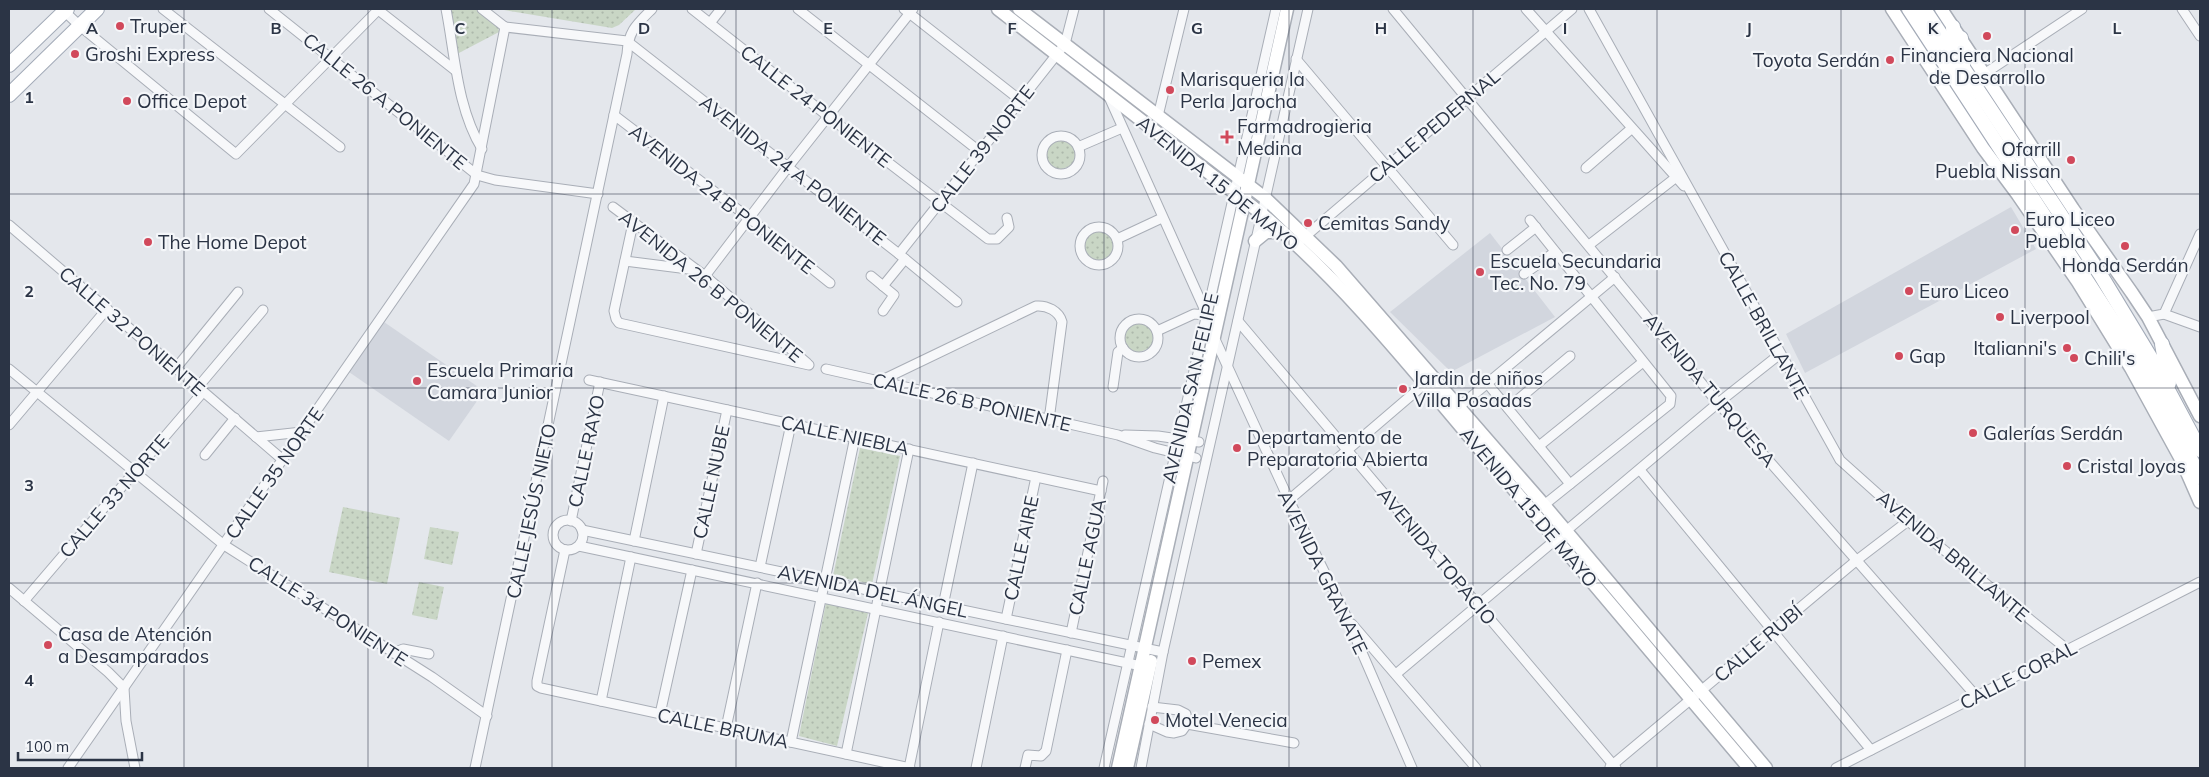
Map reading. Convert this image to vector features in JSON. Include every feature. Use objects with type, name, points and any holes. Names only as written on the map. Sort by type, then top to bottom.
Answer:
[{"type":"main road","points":[[9,95],[97,9]]},
{"type":"main road","name":"AVENIDA 15 DE MAYO","points":[[998,9],[1283,232],[1429,380],[1460,406],[1566,530],[1696,695],[1750,768]]},
{"type":"main road","name":"AVENIDA 15 DE MAYO","points":[[1019,9],[1251,188],[1306,236],[1336,266],[1556,539],[1696,695],[1766,768]]},
{"type":"main road","name":"AVENIDA SAN FELIPE","points":[[1118,768],[1148,649],[1186,455],[1220,350],[1287,9]]},
{"type":"main road","name":"AVENIDA SAN FELIPE","points":[[1251,188],[1295,9]]},
{"type":"main road","points":[[1892,9],[1983,148],[2078,282],[2131,368],[2190,456]]},
{"type":"main road","points":[[1908,9],[2068,213],[2106,255],[2148,317],[2200,416]]},
{"type":"main road","points":[[1924,9],[1954,55],[1960,75],[2141,364],[2200,477]]},
{"type":"main road","points":[[1941,9],[1984,74],[2068,213],[2093,263],[2152,360],[2171,396]]},
{"type":"main road","points":[[9,65],[66,10]]},
{"type":"main road","points":[[1956,33],[1960,75]]},
{"type":"main road","points":[[1954,55],[1956,33]]},
{"type":"main road","points":[[1945,89],[1960,75]]},
{"type":"main road","name":"AVENIDA SAN FELIPE","points":[[1190,441],[1248,204]]},
{"type":"main road","points":[[1256,241],[1266,232],[1283,232]]},
{"type":"main road","points":[[2093,263],[2106,255]]},
{"type":"main road","points":[[2162,344],[2171,396],[2190,456],[2200,502]]},
{"type":"main road","name":"AVENIDA SAN FELIPE","points":[[1127,768],[1148,711],[1144,666]]},
{"type":"street","points":[[163,9],[340,147]]},
{"type":"street","name":"CALLE 26 A PONIENTE","points":[[269,9],[477,175]]},
{"type":"street","points":[[66,10],[80,26],[236,154],[378,9],[456,71]]},
{"type":"street","points":[[446,9],[456,71],[469,121],[482,149]]},
{"type":"street","points":[[482,9],[505,26],[627,41],[631,32],[652,9]]},
{"type":"street","name":"CALLE 24 PONIENTE","points":[[692,9],[829,117],[991,240],[997,239],[1009,226],[1010,223],[1007,218]]},
{"type":"street","points":[[710,23],[721,9]]},
{"type":"street","points":[[798,9],[980,151]]},
{"type":"street","points":[[1065,44],[1074,9]]},
{"type":"street","points":[[1158,116],[1184,9]]},
{"type":"street","name":"AVENIDA SAN FELIPE","points":[[1104,768],[1144,666],[1148,649],[1190,441],[1207,315],[1248,204],[1276,9]]},
{"type":"street","name":"AVENIDA SAN FELIPE","points":[[1251,188],[1296,59],[1308,9]]},
{"type":"street","name":"AVENIDA TURQUESA","points":[[1393,9],[1718,403],[1976,696]]},
{"type":"street","points":[[1526,9],[1632,129],[1678,175],[1589,245]]},
{"type":"street","name":"CALLE PEDERNAL","points":[[1296,245],[1572,9]]},
{"type":"street","name":"CALLE BRILLANTE","points":[[1588,9],[1678,175],[1840,460]]},
{"type":"street","points":[[1984,74],[2082,9]]},
{"type":"street","points":[[2182,9],[2200,36]]},
{"type":"street","points":[[705,276],[788,166],[869,66],[909,10],[1020,100]]},
{"type":"street","name":"CALLE 35 NORTE","points":[[68,768],[469,192],[477,175],[505,26]]},
{"type":"street","name":"CALLE JESÚS NIETO","points":[[476,768],[598,194],[627,54],[627,41]]},
{"type":"street","name":"AVENIDA 24 A PONIENTE","points":[[627,41],[902,256],[957,302]]},
{"type":"street","name":"CALLE 39 NORTE","points":[[883,286],[940,202],[1065,44]]},
{"type":"street","points":[[1296,59],[1453,245]]},
{"type":"street","name":"AVENIDA GRANATE","points":[[1102,74],[1108,95],[1122,128],[1207,315],[1227,367],[1347,618],[1412,768]]},
{"type":"street","name":"AVENIDA 24 B PONIENTE","points":[[614,115],[749,218],[830,283]]},
{"type":"street","points":[[1078,147],[1122,128]]},
{"type":"street","points":[[1586,168],[1632,129]]},
{"type":"street","points":[[1062,136],[1068,138],[1078,147],[1079,160],[1072,170],[1059,174],[1048,168],[1044,163],[1042,150],[1050,140],[1062,136]]},
{"type":"street","points":[[477,175],[495,180],[598,194]]},
{"type":"street","name":"AVENIDA SAN FELIPE","points":[[1148,649],[1227,367],[1256,241],[1248,204]]},
{"type":"street","name":"AVENIDA 26 B PONIENTE","points":[[613,207],[705,276],[809,365],[626,325],[616,319],[614,311],[625,261]]},
{"type":"street","points":[[1116,238],[1162,218]]},
{"type":"street","points":[[633,223],[625,261],[696,270]]},
{"type":"street","points":[[1507,250],[1533,224],[1671,396],[1672,400],[1670,404],[1544,505]]},
{"type":"street","name":"CALLE 32 PONIENTE","points":[[10,227],[283,460]]},
{"type":"street","points":[[1100,227],[1113,233],[1116,238],[1117,252],[1108,263],[1094,264],[1083,256],[1080,243],[1087,231],[1100,227]]},
{"type":"street","points":[[2164,314],[2200,234]]},
{"type":"street","points":[[1524,274],[1555,252]]},
{"type":"street","points":[[871,276],[894,295],[883,311]]},
{"type":"street","points":[[1460,406],[1615,277]]},
{"type":"street","points":[[176,368],[238,292]]},
{"type":"street","points":[[880,381],[1036,306],[1044,306],[1059,314],[1062,322],[1049,420]]},
{"type":"street","points":[[9,425],[107,309]]},
{"type":"street","name":"CALLE 33 NORTE","points":[[24,601],[135,472],[263,310]]},
{"type":"street","points":[[1157,331],[1194,314],[1207,315]]},
{"type":"street","points":[[2148,317],[2164,314],[2200,327]]},
{"type":"street","points":[[1134,319],[1148,320],[1157,331],[1157,344],[1148,355],[1134,356],[1123,348],[1120,334],[1127,322],[1134,319]]},
{"type":"street","name":"AVENIDA TOPACIO","points":[[1238,321],[1612,767]]},
{"type":"street","points":[[1113,387],[1118,352],[1123,348]]},
{"type":"street","points":[[1396,674],[1718,403],[1780,354]]},
{"type":"street","points":[[1508,408],[1570,356]]},
{"type":"street","points":[[1539,446],[1643,362]]},
{"type":"street","name":"CALLE 34 PONIENTE","points":[[9,368],[224,545],[432,677],[487,716]]},
{"type":"street","name":"CALLE 26 B PONIENTE","points":[[826,369],[1118,435],[1155,448],[1186,455]]},
{"type":"street","name":"CALLE NIEBLA","points":[[588,380],[1036,476],[1102,486]]},
{"type":"street","points":[[1289,500],[1429,380]]},
{"type":"street","name":"CALLE RAYO","points":[[571,521],[600,382]]},
{"type":"street","points":[[1487,383],[1570,484]]},
{"type":"street","points":[[634,541],[664,396]]},
{"type":"street","name":"CALLE NUBE","points":[[696,554],[727,410]]},
{"type":"street","points":[[205,455],[235,418]]},
{"type":"street","points":[[760,568],[791,424]]},
{"type":"street","points":[[256,436],[302,432]]},
{"type":"street","name":"CALLE 26 B PONIENTE","points":[[1118,435],[1158,436],[1190,441]]},
{"type":"street","points":[[1155,448],[1158,436]]},
{"type":"street","points":[[791,742],[855,437]]},
{"type":"street","points":[[846,754],[909,449]]},
{"type":"street","name":"AVENIDA BRILLANTE","points":[[1840,460],[1908,521],[2068,650]]},
{"type":"street","points":[[943,606],[973,463]]},
{"type":"street","points":[[1640,470],[1871,750]]},
{"type":"street","name":"CALLE AIRE","points":[[1006,619],[1036,476]]},
{"type":"street","name":"CALLE AGUA","points":[[1071,633],[1102,486]]},
{"type":"street","points":[[566,520],[578,524],[582,530],[583,538],[579,546],[572,550],[565,550],[554,543],[552,534],[557,525],[566,520]]},
{"type":"street","name":"CALLE RUBÍ","points":[[1612,767],[1857,560],[1908,521]]},
{"type":"street","name":"AVENIDA DEL ÁNGEL","points":[[582,530],[1148,649]]},
{"type":"street","name":"AVENIDA DEL ÁNGEL","points":[[579,546],[1144,666]]},
{"type":"street","name":"CALLE BRUMA","points":[[565,550],[537,686],[909,768]]},
{"type":"street","points":[[601,701],[631,556]]},
{"type":"street","points":[[660,714],[692,570]]},
{"type":"street","name":"CALLE CORAL","points":[[1836,768],[2200,582]]},
{"type":"street","points":[[726,728],[757,583]]},
{"type":"street","points":[[9,588],[108,672],[124,688],[126,721],[135,768]]},
{"type":"street","points":[[1347,618],[1476,768]]},
{"type":"street","points":[[909,768],[939,622]]},
{"type":"street","points":[[976,768],[1003,636]]},
{"type":"street","points":[[393,653],[403,649],[429,654]]},
{"type":"street","points":[[1025,768],[1028,755],[1041,756],[1046,751],[1067,650]]},
{"type":"street","points":[[1148,711],[1178,710],[1186,714],[1187,724],[1182,731],[1174,733],[1149,724]]},
{"type":"street","name":"AVENIDA SAN FELIPE","points":[[1141,768],[1149,724],[1148,711]]},
{"type":"street","points":[[1187,724],[1294,743]]},
{"type":"shaded area","name":"Euro Liceo","points":[[2011,207],[2036,249],[1805,373],[1786,334]]},
{"type":"shaded area","name":"Escuela Secundaria Tec. No. 79","points":[[1490,233],[1555,317],[1451,372],[1390,312]]},
{"type":"shaded area","name":"Escuela Primaria Camara Junior","points":[[384,322],[484,391],[449,441],[349,372]]},
{"type":"green space","points":[[450,9],[476,9],[498,25],[499,32],[457,54]]},
{"type":"green space","points":[[505,9],[636,9],[619,25],[612,28]]},
{"type":"green space","points":[[1064,137],[1077,148],[1074,164],[1058,171],[1045,160],[1047,144]]},
{"type":"green space","points":[[1102,229],[1115,239],[1112,255],[1096,262],[1083,251],[1085,235]]},
{"type":"green space","points":[[1141,320],[1154,331],[1152,347],[1135,354],[1123,343],[1125,327]]},
{"type":"green space","points":[[860,448],[900,456],[872,584],[833,576]]},
{"type":"green space","points":[[343,507],[400,518],[387,584],[329,572]]},
{"type":"green space","points":[[430,527],[459,532],[452,565],[424,559]]},
{"type":"green space","points":[[419,582],[444,587],[437,620],[412,615]]},
{"type":"green space","points":[[826,603],[868,613],[837,746],[799,736]]},
{"type":"place","name":"Truper","points":[[120,26]]},
{"type":"place","name":"Financiera Nacional de Desarrollo","points":[[1987,36]]},
{"type":"place","name":"Groshi Express","points":[[75,54]]},
{"type":"place","name":"Toyota Serdán","points":[[1890,60]]},
{"type":"place","name":"Marisqueria la Perla Jarocha","points":[[1170,90]]},
{"type":"place","name":"Office Depot","points":[[127,101]]},
{"type":"place","name":"Farmadrogieria Medina","points":[[1227,137]]},
{"type":"place","name":"Ofarrill Puebla Nissan","points":[[2071,160]]},
{"type":"place","name":"Cemitas Sandy","points":[[1308,223]]},
{"type":"place","name":"Euro Liceo Puebla","points":[[2015,230]]},
{"type":"place","name":"The Home Depot","points":[[148,242]]},
{"type":"place","name":"Honda Serdán","points":[[2125,246]]},
{"type":"place","name":"Escuela Secundaria Tec. No. 79","points":[[1480,272]]},
{"type":"place","name":"Euro Liceo","points":[[1909,291]]},
{"type":"place","name":"Liverpool","points":[[2000,317]]},
{"type":"place","name":"Italianni's","points":[[2067,348]]},
{"type":"place","name":"Gap","points":[[1899,356]]},
{"type":"place","name":"Chili's","points":[[2074,358]]},
{"type":"place","name":"Escuela Primaria Camara Junior","points":[[417,381]]},
{"type":"place","name":"Jardin de niños Villa Posadas","points":[[1403,389]]},
{"type":"place","name":"Galerías Serdán","points":[[1973,433]]},
{"type":"place","name":"Departamento de Preparatoria Abierta","points":[[1237,448]]},
{"type":"place","name":"Cristal Joyas","points":[[2067,466]]},
{"type":"place","name":"Casa de Atención a Desamparados","points":[[48,645]]},
{"type":"place","name":"Pemex","points":[[1192,661]]},
{"type":"place","name":"Motel Venecia","points":[[1155,720]]}]
